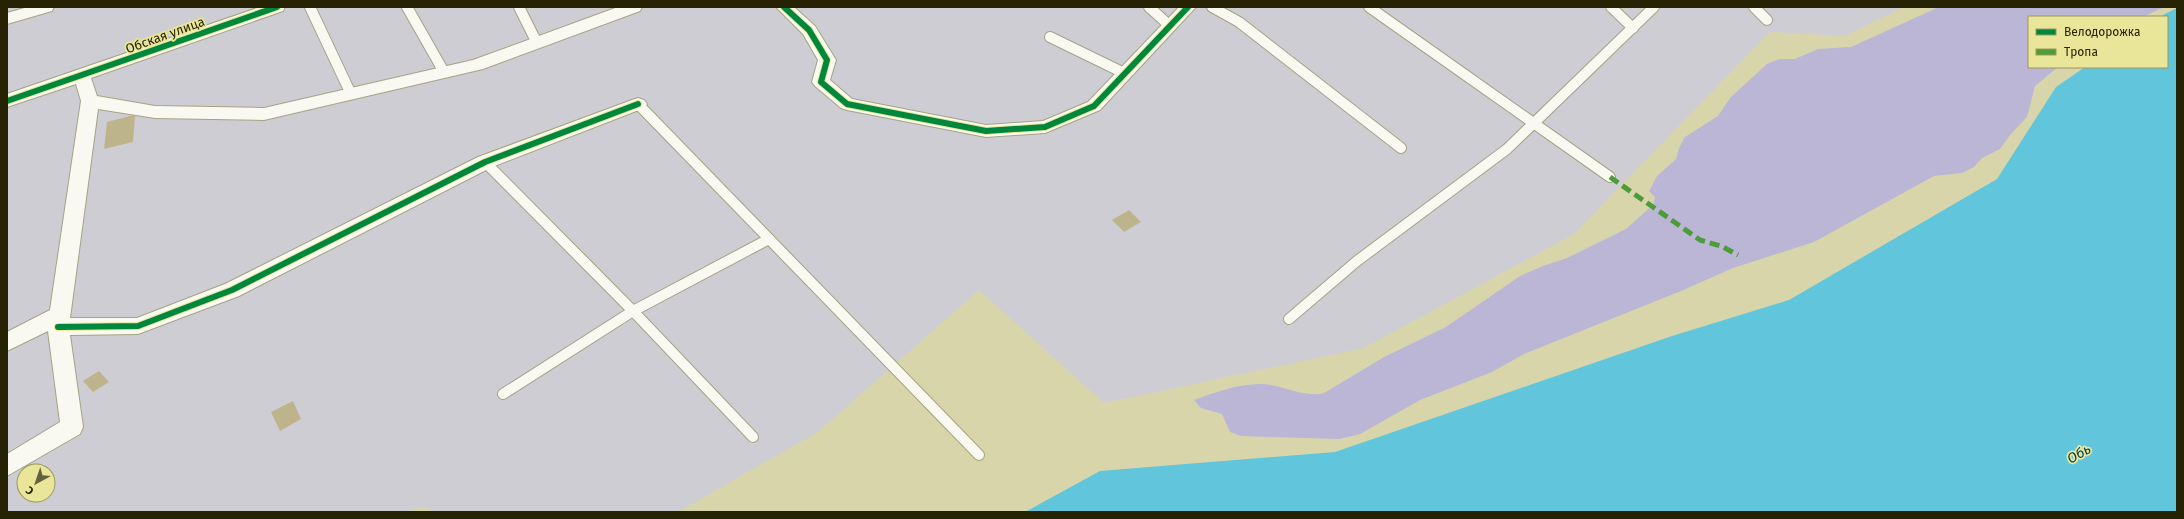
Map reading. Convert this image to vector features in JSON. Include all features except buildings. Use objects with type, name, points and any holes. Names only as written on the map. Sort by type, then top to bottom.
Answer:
[{"type":"street","points":[[7,19],[46,7]]},
{"type":"street","name":"Обская улица","points":[[7,101],[277,7]]},
{"type":"street","points":[[90,102],[155,112],[264,114],[477,65],[631,7]]},
{"type":"street","points":[[784,7],[809,30],[827,60],[821,82],[847,104],[986,131],[1045,127],[1094,106],[1188,7]]},
{"type":"street","points":[[7,466],[72,427],[59,321],[90,102],[82,76]]},
{"type":"street","points":[[7,342],[59,321],[138,326],[232,290],[485,162],[638,104]]},
{"type":"lane","points":[[310,7],[351,94]]},
{"type":"lane","points":[[407,7],[444,72]]},
{"type":"lane","points":[[520,7],[537,43]]},
{"type":"lane","points":[[1149,7],[1170,26]]},
{"type":"lane","points":[[1212,7],[1239,22],[1401,148]]},
{"type":"lane","points":[[1369,7],[1610,177]]},
{"type":"lane","points":[[1611,7],[1633,28]]},
{"type":"lane","points":[[1289,319],[1357,261],[1507,149],[1654,7]]},
{"type":"lane","points":[[1754,7],[1767,20]]},
{"type":"lane","points":[[1050,37],[1124,74]]},
{"type":"lane","points":[[638,104],[979,455]]},
{"type":"lane","points":[[485,162],[633,311],[753,437]]},
{"type":"lane","points":[[503,394],[633,311],[769,239]]},
{"type":"shaded area","points":[[7,7],[1904,7],[1845,36],[1770,32],[1574,234],[1364,348],[1104,403],[979,290],[818,432],[678,512],[433,512],[423,507],[406,512],[7,512]]},
{"type":"shaded area","points":[[1939,7],[2164,7],[2145,16],[2028,16],[2028,68],[2057,68],[2035,86],[2027,117],[2010,135],[2000,149],[1982,158],[1974,167],[1962,173],[1934,176],[1814,242],[1733,268],[1681,291],[1524,354],[1492,372],[1420,400],[1360,434],[1339,439],[1241,436],[1230,432],[1222,414],[1201,408],[1194,400],[1228,389],[1255,384],[1272,385],[1309,394],[1324,393],[1384,357],[1446,327],[1520,276],[1567,258],[1626,229],[1653,205],[1655,197],[1649,191],[1657,176],[1676,159],[1679,148],[1685,137],[1718,116],[1731,97],[1767,64],[1779,59],[1795,59],[1818,49],[1851,47]]},
{"type":"water","name":"Обь","points":[[2177,8],[2177,512],[1025,512],[1100,471],[1335,452],[1672,336],[1789,300],[1997,179],[2056,87],[2084,68],[2168,68],[2168,16],[2161,16]]},
{"type":"marked path","points":[[1610,177],[1700,240],[1721,246],[1738,255]]},
{"type":"cycle path","points":[[7,101],[277,7]]},
{"type":"cycle path","points":[[784,7],[809,30],[827,60],[821,82],[847,104],[986,131],[1045,127],[1094,106],[1188,7]]},
{"type":"cycle path","points":[[58,327],[138,326],[232,290],[485,162],[638,104]]}]
